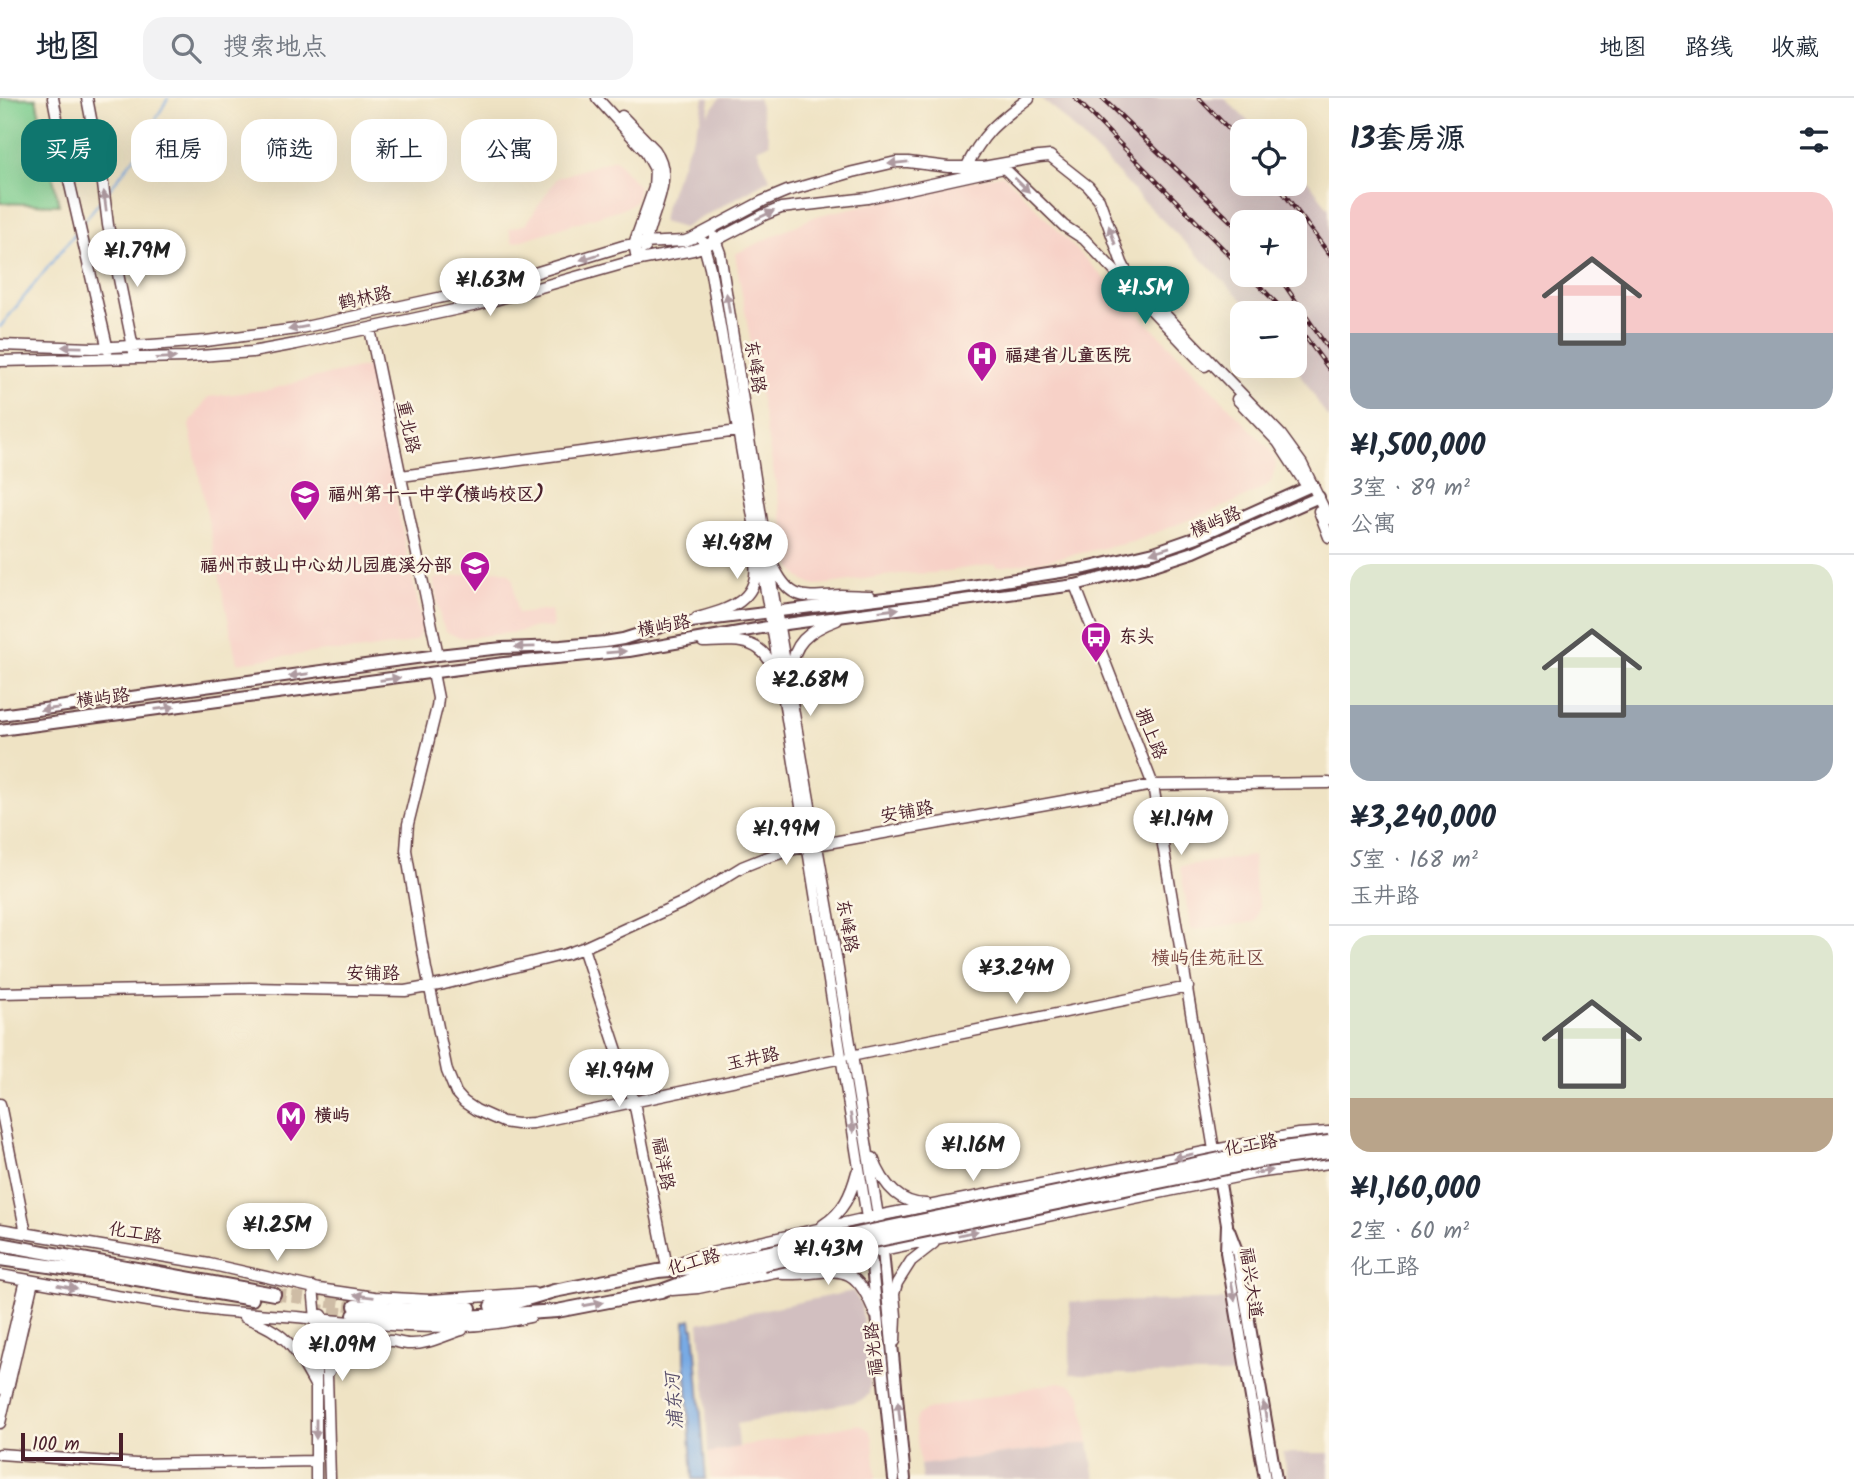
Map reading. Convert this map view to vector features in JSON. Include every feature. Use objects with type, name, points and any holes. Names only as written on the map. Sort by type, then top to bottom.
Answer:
[{"type":"highway","name":"化工路","points":[[352,1315],[506,1305],[554,1291],[663,1269],[765,1264],[1259,1151],[1329,1142]]},
{"type":"highway","name":"化工路","points":[[352,1315],[438,1318],[558,1311],[661,1292],[696,1278],[1260,1161],[1329,1152]]},
{"type":"highway","name":"化工路","points":[[0,1244],[274,1299],[0,1259]]},
{"type":"main road","points":[[53,98],[109,360]]},
{"type":"main road","points":[[87,98],[108,225],[136,359]]},
{"type":"main road","points":[[597,98],[645,151],[655,169],[654,188],[640,243],[644,259]]},
{"type":"main road","points":[[604,98],[655,150],[663,167],[662,186],[640,243]]},
{"type":"main road","points":[[964,172],[975,150],[993,125],[1028,98]]},
{"type":"main road","points":[[964,172],[1050,156],[1088,186],[1100,203],[1126,273],[1281,435],[1296,454],[1329,519]]},
{"type":"main road","name":"鹤林路","points":[[4,346],[133,346],[255,335],[318,325],[489,287],[640,243],[685,241],[787,191],[853,172],[902,162],[964,172]]},
{"type":"main road","points":[[964,172],[1004,168],[1064,226],[1084,239],[1266,429],[1310,486]]},
{"type":"main road","name":"鹤林路","points":[[0,361],[109,360],[251,352],[370,329],[496,300],[644,259],[705,246],[782,208],[868,198],[964,172]]},
{"type":"main road","name":"东峰路","points":[[711,229],[722,265],[766,551],[784,702],[812,845],[847,1057],[859,1165],[872,1217]]},
{"type":"main road","name":"东峰路","points":[[699,236],[705,246],[710,268],[750,500],[773,611]]},
{"type":"main road","name":"重北路","points":[[370,329],[438,656]]},
{"type":"main road","points":[[401,476],[738,432]]},
{"type":"main road","name":"横屿路","points":[[0,715],[502,648],[605,642],[624,639],[667,625],[1039,576],[1132,558],[1197,537],[1310,486]]},
{"type":"main road","points":[[1316,498],[1329,537]]},
{"type":"main road","name":"横屿路","points":[[0,730],[504,663],[629,651],[775,625],[1075,585],[1186,555],[1316,498]]},
{"type":"main road","points":[[667,625],[727,610],[747,594],[756,573],[750,532],[750,500]]},
{"type":"main road","points":[[766,551],[782,582],[798,595],[821,598],[841,595],[885,597]]},
{"type":"main road","name":"拥上路","points":[[1075,585],[1153,785],[1214,1150]]},
{"type":"main road","points":[[796,725],[799,714],[792,664],[798,647],[804,638],[816,629],[855,614]]},
{"type":"main road","name":"东峰路","points":[[775,625],[796,725],[812,845]]},
{"type":"main road","points":[[671,644],[733,640],[751,644],[762,652],[772,665],[784,702]]},
{"type":"main road","name":"玉井路","points":[[433,673],[438,707],[408,824],[406,850],[430,988],[449,1077],[460,1097],[476,1110],[497,1121],[525,1124],[1188,987]]},
{"type":"main road","name":"安铺路","points":[[0,993],[265,988],[394,991],[430,988],[583,948],[688,900],[749,864],[812,845],[1153,785],[1329,783]]},
{"type":"main road","name":"福洋路","points":[[583,948],[634,1102],[663,1269]]},
{"type":"main road","name":"东峰路","points":[[847,1057],[864,1134],[872,1217]]},
{"type":"main road","points":[[0,1104],[26,1233]]},
{"type":"main road","points":[[663,1269],[693,1257],[817,1228],[1214,1150],[1329,1132]]},
{"type":"main road","points":[[864,1134],[877,1168],[895,1194],[915,1203],[951,1203]]},
{"type":"main road","points":[[1214,1150],[1227,1224]]},
{"type":"main road","points":[[765,1264],[883,1251],[1256,1172],[1329,1163]]},
{"type":"main road","points":[[817,1228],[830,1221],[845,1205],[859,1165]]},
{"type":"main road","name":"福光路","points":[[872,1217],[883,1251],[905,1479]]},
{"type":"main road","name":"福光路","points":[[872,1217],[871,1253],[894,1479]]},
{"type":"main road","name":"福兴大道","points":[[1227,1224],[1226,1252],[1265,1479]]},
{"type":"main road","name":"福兴大道","points":[[1227,1224],[1237,1251],[1276,1479]]},
{"type":"main road","name":"化工路","points":[[0,1229],[209,1264],[316,1288],[374,1297],[430,1300],[554,1291]]},
{"type":"main road","points":[[894,1366],[894,1294],[897,1283],[911,1261],[939,1239]]},
{"type":"main road","points":[[765,1264],[800,1275],[835,1271],[844,1273],[865,1290],[878,1323]]},
{"type":"main road","points":[[0,1275],[184,1307],[319,1320],[352,1315],[411,1327],[506,1323],[558,1311]]},
{"type":"main road","points":[[0,1389],[30,1280]]},
{"type":"main road","points":[[0,1423],[30,1280]]},
{"type":"main road","points":[[316,1288],[327,1375],[330,1479]]},
{"type":"main road","points":[[230,1312],[261,1323],[284,1336],[300,1357],[316,1387]]},
{"type":"main road","points":[[352,1315],[394,1342]]},
{"type":"main road","points":[[316,1479],[319,1320]]},
{"type":"main road","points":[[327,1375],[335,1359],[353,1343],[426,1342],[484,1325]]},
{"type":"main road","points":[[0,1454],[136,1464],[316,1461]]},
{"type":"shaded area","points":[[704,98],[710,98],[708,115],[720,98],[758,98],[770,143],[757,149],[770,179],[683,228],[662,222],[675,180],[700,120]]},
{"type":"shaded area","points":[[1040,98],[1224,98],[1246,119],[1230,119],[1230,196],[1307,196],[1308,181],[1329,209],[1329,420],[1303,378],[1307,378],[1307,301],[1244,301],[1139,197],[1111,166]]},
{"type":"shaded area","points":[[615,159],[639,187],[636,200],[627,207],[513,243],[509,229],[526,224],[554,182],[557,182],[557,178]]},
{"type":"shaded area","name":"福建省儿童医院","points":[[1003,174],[1267,446],[1276,465],[1271,482],[1235,502],[1132,542],[1053,559],[828,584],[806,582],[790,565],[735,254],[816,216]]},
{"type":"shaded area","name":"福州第十一中学(横屿校区)","points":[[368,366],[422,629],[416,640],[404,644],[237,663],[189,425],[208,397],[272,389]]},
{"type":"shaded area","name":"福州市鼓山中心幼儿园鹿溪分部","points":[[498,570],[513,578],[518,614],[551,610],[553,628],[536,627],[518,632],[463,638],[446,631],[441,621],[433,579]]},
{"type":"shaded area","points":[[1253,856],[1255,889],[1259,904],[1257,919],[1254,922],[1191,930],[1180,866]]},
{"type":"shaded area","points":[[853,1291],[861,1304],[869,1394],[859,1401],[737,1424],[739,1447],[708,1453],[699,1323]]},
{"type":"shaded area","points":[[1224,1300],[1235,1374],[1070,1374],[1070,1302]]},
{"type":"shaded area","points":[[1059,1382],[1072,1385],[1081,1395],[1089,1443],[920,1465],[915,1423],[918,1415],[924,1411]]},
{"type":"shaded area","points":[[859,1424],[869,1430],[873,1438],[876,1479],[711,1479],[708,1453]]},
{"type":"shaded area","points":[[1089,1443],[1095,1479],[922,1479],[920,1465]]},
{"type":"shaded area","points":[[1283,1453],[1329,1453],[1329,1479],[1288,1479]]},
{"type":"green space","points":[[0,98],[36,98],[41,119],[21,119],[21,182],[54,182],[59,205],[0,203]]},
{"type":"water","points":[[691,1319],[694,1328],[706,1479],[693,1479],[685,1360],[685,1321]]},
{"type":"waterway","points":[[108,191],[136,155],[168,98]]},
{"type":"waterway","points":[[82,224],[100,201]]},
{"type":"waterway","points":[[0,327],[77,231]]},
{"type":"tunnel","points":[[274,1294],[355,1306]]},
{"type":"tunnel","points":[[312,1309],[354,1315]]},
{"type":"railway","points":[[1075,98],[1230,256]]},
{"type":"railway","points":[[1102,98],[1230,221]]},
{"type":"railway","points":[[1199,98],[1230,130]]},
{"type":"railway","points":[[1286,196],[1329,254]]},
{"type":"railway","points":[[1261,287],[1274,301]]},
{"type":"railway","points":[[1286,287],[1329,350]]},
{"type":"railway","points":[[1307,339],[1329,369]]},
{"type":"place","name":"福建省儿童医院","points":[[982,383]]},
{"type":"place","name":"福州第十一中学(横屿校区)","points":[[305,522]]},
{"type":"place","name":"福州市鼓山中心幼儿园鹿溪分部","points":[[475,593]]},
{"type":"place","name":"东头","points":[[1096,664]]},
{"type":"place","name":"横屿","points":[[291,1143]]},
{"type":"district","name":"横屿佳苑社区","points":[[1208,959]]},
{"type":"water label","name":"浦东河","points":[[675,1401]]}]
